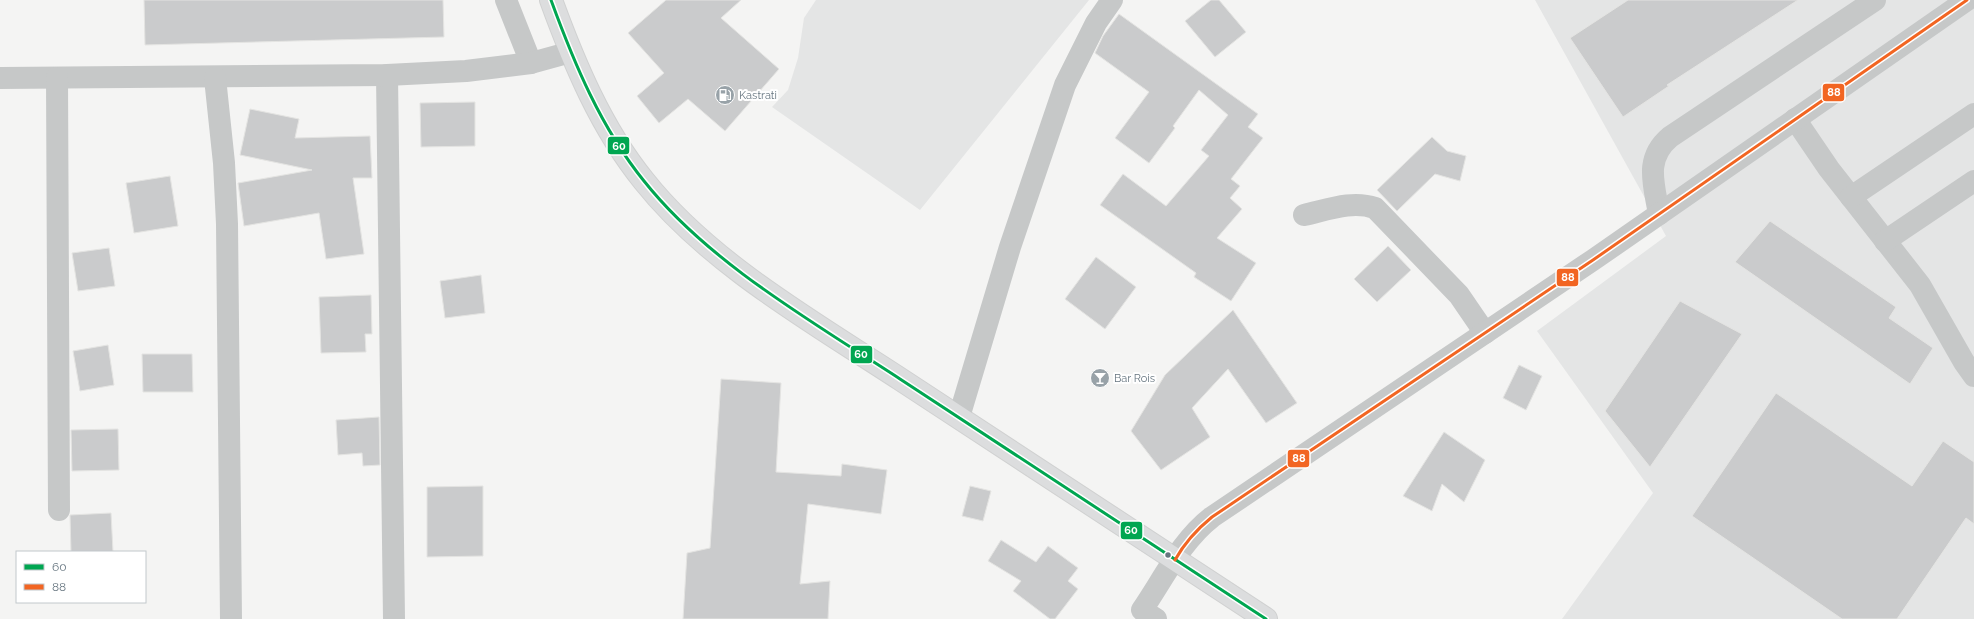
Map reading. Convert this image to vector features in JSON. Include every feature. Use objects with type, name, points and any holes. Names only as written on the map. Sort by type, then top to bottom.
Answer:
[{"type":"main road","points":[[551,0],[571,52],[598,110],[643,180],[682,222],[768,292],[1266,619]]},
{"type":"street","points":[[506,0],[531,63]]},
{"type":"street","points":[[959,417],[1010,247],[1064,85],[1096,23],[1112,0]]},
{"type":"street","points":[[1660,214],[1652,176],[1654,161],[1659,146],[1670,137],[1875,0]]},
{"type":"street","points":[[1156,619],[1142,610],[1175,560],[1184,543],[1197,529],[1212,517],[1660,214],[1967,0]]},
{"type":"street","points":[[0,78],[215,78],[387,75],[466,71],[531,63],[571,52]]},
{"type":"street","points":[[387,75],[394,619]]},
{"type":"street","points":[[57,78],[59,510]]},
{"type":"street","points":[[215,78],[224,163],[227,224],[231,619]]},
{"type":"street","points":[[1851,197],[1974,114]]},
{"type":"street","points":[[1795,119],[1829,170],[1920,286],[1964,362],[1974,376]]},
{"type":"street","points":[[1885,241],[1974,181]]},
{"type":"street","points":[[1304,215],[1346,205],[1364,204],[1375,208],[1459,295],[1485,333]]},
{"type":"shaded area","points":[[816,0],[1089,0],[920,210],[772,107],[788,90],[798,58],[804,18]]},
{"type":"shaded area","points":[[1535,0],[1974,0],[1974,619],[1562,619],[1653,493],[1537,331],[1666,236]]},
{"type":"building","points":[[144,0],[443,0],[444,37],[145,45]]},
{"type":"building","points":[[666,0],[741,0],[721,18],[779,69],[725,131],[688,99],[659,123],[637,96],[664,73],[628,33]]},
{"type":"building","points":[[1211,0],[1219,0],[1246,32],[1215,57],[1185,21]]},
{"type":"building","points":[[1628,0],[1798,0],[1667,85],[1669,86],[1623,117],[1570,38]]},
{"type":"building","points":[[1119,14],[1258,114],[1248,127],[1263,138],[1231,179],[1240,186],[1230,198],[1242,209],[1217,238],[1256,263],[1231,301],[1194,277],[1196,273],[1100,205],[1123,174],[1166,206],[1209,156],[1201,150],[1228,115],[1199,90],[1173,126],[1175,128],[1149,163],[1115,138],[1149,92],[1095,53],[1103,36]]},
{"type":"building","points":[[475,102],[475,146],[421,147],[420,103]]},
{"type":"building","points":[[250,109],[299,119],[295,138],[370,136],[372,178],[353,178],[364,254],[326,259],[319,213],[244,226],[238,183],[312,170],[240,155]]},
{"type":"building","points":[[1432,137],[1447,151],[1466,156],[1460,181],[1435,174],[1397,211],[1377,190]]},
{"type":"building","points":[[170,176],[178,226],[134,233],[126,183]]},
{"type":"building","points":[[1770,221],[1896,307],[1889,318],[1933,348],[1910,384],[1735,262]]},
{"type":"building","points":[[1388,246],[1411,270],[1377,302],[1354,279]]},
{"type":"building","points":[[109,248],[115,286],[78,291],[72,253]]},
{"type":"building","points":[[1096,257],[1136,287],[1105,329],[1065,299]]},
{"type":"building","points":[[481,275],[485,313],[445,318],[440,281]]},
{"type":"building","points":[[371,295],[372,334],[365,334],[366,352],[321,353],[319,297]]},
{"type":"building","points":[[1680,301],[1742,334],[1650,467],[1605,411]]},
{"type":"building","points":[[1233,310],[1297,403],[1266,423],[1228,369],[1192,408],[1210,437],[1161,470],[1131,431],[1165,375]]},
{"type":"building","points":[[108,345],[114,385],[80,391],[73,351]]},
{"type":"building","points":[[142,354],[192,354],[193,392],[143,392]]},
{"type":"building","points":[[1519,365],[1542,376],[1526,410],[1503,398]]},
{"type":"building","points":[[721,379],[781,383],[776,472],[841,476],[842,464],[887,470],[881,514],[808,504],[800,584],[830,581],[828,619],[683,619],[687,553],[710,548]]},
{"type":"building","points":[[1776,393],[1912,486],[1943,441],[1974,462],[1974,524],[1966,518],[1897,619],[1842,619],[1692,516]]},
{"type":"building","points":[[379,417],[380,465],[363,466],[362,453],[338,455],[336,420]]},
{"type":"building","points":[[118,429],[119,470],[72,471],[71,430]]},
{"type":"building","points":[[1444,432],[1485,460],[1464,502],[1442,484],[1432,511],[1403,496]]},
{"type":"building","points":[[483,486],[483,556],[427,557],[427,487]]},
{"type":"building","points":[[970,486],[991,491],[983,521],[962,516]]},
{"type":"building","points":[[111,513],[113,551],[71,551],[70,515]]},
{"type":"building","points":[[1001,540],[1036,562],[1048,546],[1078,568],[1068,581],[1078,589],[1055,619],[1050,619],[1013,591],[1021,581],[988,561]]},
{"type":"transit line","name":"60","points":[[551,0],[579,71],[615,139],[644,181],[670,211],[699,239],[731,265],[798,313],[1266,619]]},
{"type":"transit line","name":"88","points":[[1175,560],[1191,537],[1212,517],[1593,260],[1967,0]]},
{"type":"place","name":"Kastrati","points":[[725,95]]},
{"type":"place","name":"Bar Rois","points":[[1100,378]]}]
